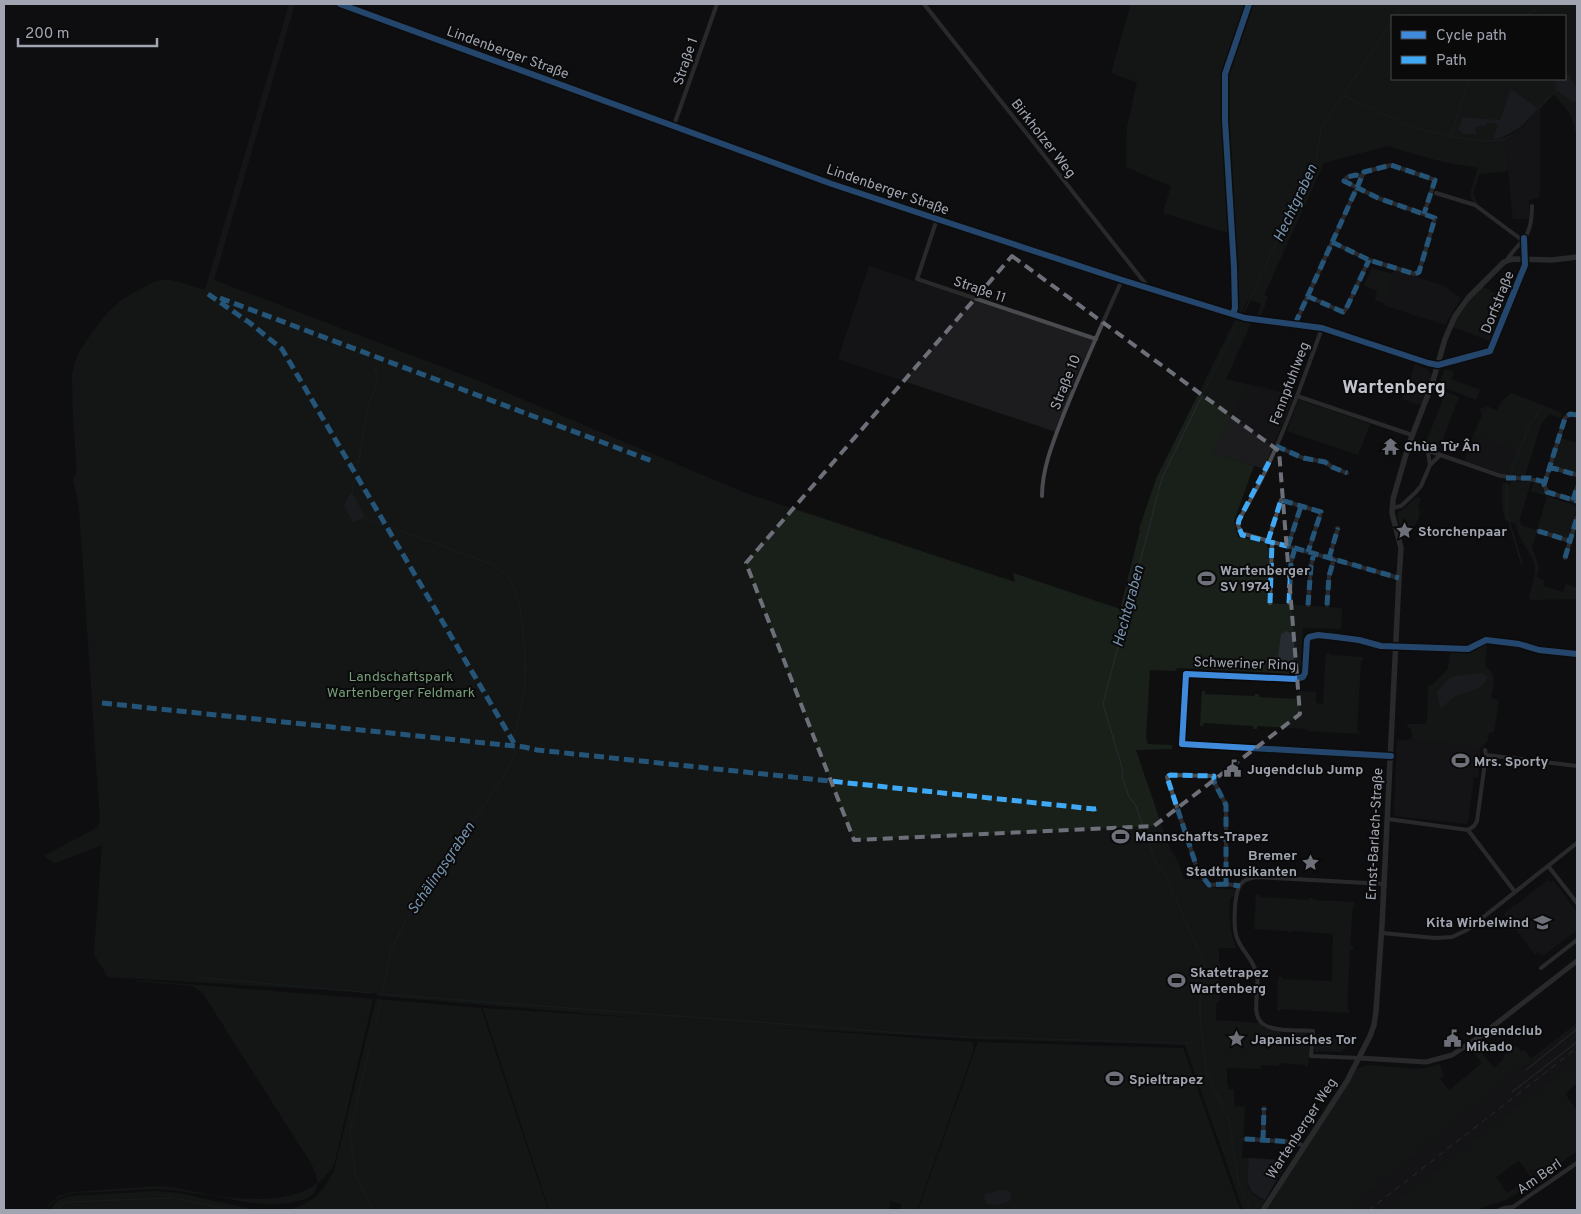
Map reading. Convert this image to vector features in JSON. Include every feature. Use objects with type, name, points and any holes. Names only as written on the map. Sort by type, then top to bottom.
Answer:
[{"type":"main road","name":"Dorfstraße","points":[[1399,578],[1401,548],[1392,508],[1396,486],[1454,316],[1499,265],[1507,260],[1525,262],[1577,257]]},
{"type":"main road","name":"Ernst-Barlach-Straße","points":[[1359,1058],[1370,1036],[1376,1011],[1382,933],[1399,578]]},
{"type":"main road","name":"Wartenberger Weg","points":[[1264,1210],[1347,1081],[1359,1058]]},
{"type":"street","name":"Lindenberger Straße","points":[[340,4],[832,184],[1122,280],[1245,318],[1322,328],[1438,365]]},
{"type":"street","name":"Straße 1","points":[[674,126],[717,4]]},
{"type":"street","name":"Birkholzer Weg","points":[[924,4],[1145,284],[1144,286]]},
{"type":"street","points":[[1295,324],[1364,172],[1391,166],[1433,178],[1434,182],[1424,214]]},
{"type":"street","points":[[1332,242],[1369,260],[1418,274],[1435,221],[1434,216],[1378,198],[1345,183],[1344,180],[1347,177],[1356,175],[1362,178]]},
{"type":"street","points":[[1436,192],[1475,205],[1523,239]]},
{"type":"street","name":"Dorfstraße","points":[[1507,260],[1530,227],[1532,206]]},
{"type":"street","name":"Straße 11","points":[[938,219],[917,279],[1096,340]]},
{"type":"street","name":"Dorfstraße","points":[[1438,365],[1490,351],[1525,262],[1523,239]]},
{"type":"street","points":[[1307,296],[1343,312],[1346,310],[1369,260]]},
{"type":"street","points":[[1129,282],[1134,271]]},
{"type":"street","name":"Straße 10","points":[[1042,496],[1044,476],[1055,438],[1090,350],[1122,280]]},
{"type":"street","name":"Fennpfuhlweg","points":[[1322,328],[1276,446],[1238,525],[1242,535],[1270,541],[1399,578]]},
{"type":"street","points":[[1297,396],[1412,435]]},
{"type":"street","points":[[1577,415],[1570,414],[1564,418],[1544,482],[1547,492],[1575,501],[1577,487]]},
{"type":"street","points":[[1409,444],[1484,472],[1506,478],[1530,478],[1544,482]]},
{"type":"street","name":"Fennpfuhlweg","points":[[1276,446],[1312,461],[1326,462],[1332,467],[1347,473]]},
{"type":"street","points":[[1428,452],[1430,465]]},
{"type":"street","points":[[1392,508],[1401,506],[1415,493],[1421,486],[1430,465],[1439,456]]},
{"type":"street","points":[[1549,467],[1577,475]]},
{"type":"street","points":[[1270,603],[1270,541],[1281,500],[1321,512],[1308,552]]},
{"type":"street","points":[[1288,546],[1301,506]]},
{"type":"street","points":[[1565,558],[1577,517]]},
{"type":"street","points":[[1329,558],[1338,528]]},
{"type":"street","points":[[1538,531],[1570,541]]},
{"type":"street","points":[[1289,603],[1290,562],[1295,548]]},
{"type":"street","points":[[1308,605],[1311,566],[1314,554]]},
{"type":"street","points":[[1327,605],[1329,576],[1334,559]]},
{"type":"street","name":"Schweriner Ring","points":[[1390,756],[1182,744],[1186,674],[1295,679],[1303,677],[1308,640],[1309,637],[1313,636],[1359,640],[1381,646],[1396,646]]},
{"type":"street","points":[[1396,646],[1468,649],[1486,640],[1520,644],[1539,650],[1577,654]]},
{"type":"street","points":[[1388,819],[1468,830],[1474,826],[1477,821],[1485,752],[1577,766]]},
{"type":"street","points":[[1226,884],[1226,805],[1214,782],[1214,776],[1170,775],[1167,777],[1198,871],[1209,884],[1240,886]]},
{"type":"street","points":[[1468,830],[1515,892]]},
{"type":"street","points":[[1382,933],[1435,938],[1452,937],[1467,930],[1577,843]]},
{"type":"street","points":[[1549,867],[1577,903]]},
{"type":"street","points":[[1384,884],[1257,877],[1244,881],[1240,886],[1237,894],[1235,928],[1237,939],[1249,955],[1258,977],[1257,1014],[1262,1023],[1274,1028],[1313,1031],[1311,1056],[1426,1062],[1452,1055],[1479,1038],[1577,961]]},
{"type":"street","points":[[1541,968],[1577,940]]},
{"type":"street","points":[[1263,1140],[1264,1108]]},
{"type":"street","points":[[1245,1139],[1295,1142],[1304,1146]]},
{"type":"street","name":"Am Berl","points":[[1499,1210],[1504,1208],[1514,1209],[1577,1163]]},
{"type":"highlighted area","points":[[1012,256],[1279,451],[1300,714],[1154,826],[854,840],[746,563]]},
{"type":"shaded area","points":[[1566,71],[1577,87],[1577,101],[1572,102],[1557,90],[1556,80],[1566,80]]},
{"type":"shaded area","points":[[1511,89],[1537,108],[1513,132],[1493,139],[1498,124],[1487,123],[1485,126],[1475,127],[1477,134],[1464,134],[1458,130],[1463,117],[1500,120]]},
{"type":"shaded area","points":[[1540,109],[1539,197],[1529,200],[1529,219],[1513,219],[1505,141],[1519,133],[1531,117]]},
{"type":"shaded area","points":[[869,266],[1093,340],[1077,374],[1056,432],[838,359]]},
{"type":"shaded area","points":[[1394,270],[1444,286],[1461,298],[1445,325],[1383,305]]},
{"type":"shaded area","points":[[1415,364],[1427,369],[1431,374],[1420,405],[1403,399],[1404,394],[1398,391],[1401,381],[1409,383]]},
{"type":"shaded area","points":[[1247,384],[1294,395],[1264,469],[1211,453]]},
{"type":"shaded area","points":[[1473,436],[1517,449],[1507,475],[1464,461]]},
{"type":"shaded area","points":[[350,494],[354,495],[364,515],[362,519],[353,522],[344,506]]},
{"type":"shaded area","points":[[1287,631],[1295,636],[1292,669],[1280,668],[1277,665],[1281,634]]},
{"type":"shaded area","points":[[1481,673],[1488,676],[1483,685],[1456,696],[1440,708],[1437,692],[1449,678]]},
{"type":"shaded area","points":[[1412,739],[1481,748],[1478,777],[1474,777],[1468,823],[1396,816],[1394,813],[1397,741]]},
{"type":"shaded area","name":"Kita Wirbelwind","points":[[1548,880],[1550,882],[1553,880],[1577,912],[1577,930],[1542,956],[1538,952],[1535,955],[1504,914]]},
{"type":"shaded area","points":[[1577,1023],[1577,1060],[1385,1210],[1347,1210],[1528,1061]]},
{"type":"shaded area","points":[[1249,1158],[1279,1160],[1285,1165],[1265,1200],[1253,1192],[1248,1183]]},
{"type":"shaded area","points":[[1002,1190],[1011,1192],[1010,1201],[995,1205],[987,1204],[984,1198],[985,1194]]},
{"type":"green space","name":"Landschaftspark Wartenberger Feldmark","points":[[289,4],[295,4],[214,280],[479,381],[743,492],[1015,582],[1013,573],[1120,609],[1139,529],[1156,479],[1235,320],[1251,323],[1226,379],[1247,384],[1212,453],[1254,466],[1234,521],[1238,537],[1267,543],[1267,548],[1271,547],[1269,603],[1342,608],[1341,629],[1303,628],[1301,666],[1298,666],[1295,674],[1177,668],[1176,671],[1150,670],[1146,738],[1148,744],[1172,745],[1172,749],[1136,750],[1168,844],[1179,864],[1184,879],[1202,880],[1206,887],[1235,890],[1233,897],[1230,897],[1230,917],[1236,948],[1219,948],[1219,963],[1221,963],[1218,983],[1221,983],[1220,1000],[1216,1004],[1216,1020],[1259,1023],[1264,1028],[1280,1031],[1280,1035],[1293,1035],[1293,1032],[1305,1033],[1310,1037],[1308,1065],[1306,1068],[1306,1065],[1279,1063],[1279,1066],[1261,1065],[1261,1069],[1227,1068],[1227,1085],[1229,1089],[1234,1089],[1234,1106],[1245,1107],[1242,1158],[1249,1158],[1248,1187],[1254,1195],[1265,1201],[1259,1210],[1243,1210],[1185,1045],[973,1039],[767,1027],[973,1042],[973,1052],[917,1210],[901,1210],[901,1204],[890,1201],[890,1210],[549,1210],[483,1008],[641,1018],[378,996],[376,993],[108,977],[94,954],[102,845],[55,863],[44,856],[98,827],[100,820],[79,507],[73,479],[77,472],[72,375],[80,350],[109,311],[123,299],[153,282],[168,279],[205,290]]},
{"type":"green space","points":[[1131,4],[1577,4],[1577,87],[1566,71],[1566,15],[1391,15],[1391,80],[1556,80],[1558,87],[1575,102],[1577,101],[1577,137],[1571,115],[1554,94],[1505,141],[1508,171],[1479,174],[1473,194],[1479,205],[1473,202],[1470,194],[1478,168],[1443,162],[1387,146],[1324,163],[1264,295],[1268,297],[1261,316],[1258,315],[1261,304],[1248,299],[1242,312],[1237,310],[1235,235],[1163,213],[1171,186],[1126,167],[1127,127],[1137,82],[1111,73]],"holes":[[[1537,108],[1513,133],[1504,138],[1498,124],[1487,123],[1485,126],[1475,126],[1477,134],[1464,117],[1500,120]]]},
{"type":"green space","points":[[1522,263],[1524,263],[1506,307],[1497,304],[1493,308],[1487,306],[1486,308],[1504,312],[1490,348],[1484,350],[1490,341],[1453,327],[1454,321],[1464,305],[1482,286],[1506,300]]},
{"type":"green space","points":[[1372,268],[1393,274],[1384,303],[1375,300],[1377,291],[1364,285]]},
{"type":"green space","points":[[1445,369],[1454,372],[1451,379],[1480,390],[1476,400],[1438,385]]},
{"type":"green space","points":[[1446,392],[1459,397],[1438,451],[1421,445],[1422,441],[1426,442]]},
{"type":"green space","points":[[1511,393],[1562,413],[1561,418],[1549,414],[1541,424],[1525,476],[1507,475],[1516,449],[1473,436],[1482,415],[1480,408],[1484,409],[1486,406],[1497,410],[1502,401]]},
{"type":"green space","points":[[1300,400],[1370,424],[1358,455],[1287,431]]},
{"type":"green space","points":[[1560,438],[1577,443],[1577,474],[1552,466]]},
{"type":"green space","points":[[1511,481],[1531,482],[1520,518],[1521,525],[1537,530],[1532,547],[1539,567],[1537,577],[1544,580],[1543,586],[1563,592],[1566,584],[1577,588],[1577,599],[1531,600],[1529,596],[1534,576],[1534,564],[1517,530],[1516,524],[1505,520],[1503,511],[1503,482],[1510,485]]},
{"type":"green space","points":[[1534,482],[1539,484],[1548,496],[1577,506],[1569,537],[1542,530],[1538,527],[1547,496],[1531,491]]},
{"type":"green space","points":[[1417,497],[1421,499],[1418,506],[1418,519],[1403,537],[1397,514]]},
{"type":"green space","points":[[1487,644],[1485,666],[1489,669],[1494,679],[1491,696],[1499,700],[1494,732],[1489,733],[1488,740],[1481,748],[1412,739],[1412,731],[1406,724],[1425,724],[1427,721],[1428,685],[1432,685],[1448,669],[1450,651],[1469,652]]},
{"type":"green space","points":[[1326,653],[1330,655],[1363,657],[1361,661],[1357,730],[1359,734],[1257,726],[1257,729],[1253,729],[1253,726],[1204,723],[1203,726],[1200,726],[1202,691],[1205,691],[1205,694],[1255,696],[1255,694],[1259,694],[1259,697],[1298,699],[1299,691],[1316,692],[1316,703],[1323,704]]},
{"type":"green space","points":[[1256,895],[1260,897],[1309,900],[1309,898],[1313,898],[1313,900],[1355,902],[1355,905],[1353,905],[1350,945],[1353,946],[1353,949],[1350,949],[1347,1009],[1349,1009],[1349,1013],[1281,1009],[1277,1011],[1278,977],[1282,977],[1282,979],[1332,981],[1333,934],[1292,931],[1289,933],[1288,931],[1254,929]]},
{"type":"green space","points":[[135,980],[373,999],[334,1165],[321,1180],[317,1183],[316,1173],[311,1163],[202,992],[192,986]]},
{"type":"green space","points":[[376,999],[481,1008],[548,1210],[289,1210],[305,1204],[316,1196],[334,1171]]},
{"type":"green space","points":[[1318,1034],[1321,1034],[1321,1036],[1347,1038],[1347,1035],[1354,1035],[1342,1052],[1318,1051],[1318,1053],[1315,1051],[1314,1044]]},
{"type":"green space","points":[[978,1042],[1183,1048],[1240,1210],[918,1210]]},
{"type":"green space","points":[[1515,1046],[1520,1049],[1520,1052],[1525,1050],[1531,1059],[1347,1210],[1266,1210],[1357,1069],[1367,1065],[1421,1069],[1439,1064],[1444,1075],[1440,1079],[1449,1090],[1482,1063],[1474,1053],[1480,1051],[1494,1068],[1503,1060],[1504,1055]]},
{"type":"green space","points":[[1577,1060],[1577,1083],[1565,1094],[1577,1111],[1577,1151],[1538,1179],[1530,1169],[1536,1180],[1522,1189],[1520,1185],[1531,1177],[1519,1161],[1496,1177],[1507,1193],[1518,1186],[1520,1191],[1504,1201],[1478,1210],[1385,1210]]},
{"type":"green space","points":[[317,1183],[315,1192],[306,1199],[290,1203],[255,1203],[216,1196],[242,1199],[285,1197],[304,1191]]},
{"type":"green space","points":[[168,1187],[216,1196],[155,1189],[77,1193],[58,1199],[44,1210],[58,1196],[72,1192]]},
{"type":"green space","points":[[156,1191],[179,1193],[255,1210],[49,1210],[58,1200],[71,1196]]},
{"type":"waterway","name":"Hechtgraben","points":[[1397,15],[1404,4]]},
{"type":"waterway","name":"Hechtgraben","points":[[1526,15],[1546,4]]},
{"type":"waterway","name":"Hechtgraben","points":[[1244,312],[1317,156],[1321,128],[1391,23]]},
{"type":"waterway","name":"Hechtgraben","points":[[1451,135],[1469,80]]},
{"type":"waterway","points":[[1344,96],[1414,128],[1466,139],[1504,140],[1518,132],[1528,118],[1556,90],[1554,80]]},
{"type":"waterway","name":"Hechtgraben","points":[[1173,893],[1165,874],[1155,861],[1136,806],[1129,797],[1103,704],[1162,478],[1237,324]]},
{"type":"waterway","name":"Schälingsgraben","points":[[357,470],[368,407],[378,381],[375,367]]},
{"type":"waterway","points":[[1511,473],[1530,424],[1543,406]]},
{"type":"waterway","name":"Schälingsgraben","points":[[352,494],[356,478]]},
{"type":"waterway","points":[[1507,483],[1507,514],[1522,565]]},
{"type":"waterway","name":"Schälingsgraben","points":[[363,517],[383,525]]},
{"type":"waterway","name":"Schälingsgraben","points":[[390,527],[489,563],[508,577],[518,599],[525,665],[524,691],[514,737]]},
{"type":"waterway","name":"Schälingsgraben","points":[[382,993],[391,951],[406,920],[498,785],[511,763],[515,748]]},
{"type":"waterway","name":"Hechtgraben","points":[[1175,897],[1205,966],[1200,1000],[1200,1018],[1207,1075],[1229,1120],[1238,1181],[1251,1210]]},
{"type":"waterway","points":[[196,977],[372,993]]},
{"type":"waterway","points":[[380,994],[971,1037]]},
{"type":"waterway","name":"Schälingsgraben","points":[[376,1021],[381,1000]]},
{"type":"waterway","points":[[978,1037],[1181,1043]]},
{"type":"waterway","name":"Schälingsgraben","points":[[370,1047],[350,1131],[355,1173],[373,1210]]},
{"type":"waterway","points":[[57,1210],[63,1204],[69,1202],[172,1198]]},
{"type":"waterway","points":[[178,1199],[232,1210]]},
{"type":"tram line","points":[[1526,1070],[1577,1029]]},
{"type":"tram line","points":[[1512,1092],[1577,1042]]},
{"type":"railway","points":[[1369,1210],[1577,1048]]},
{"type":"marked path","points":[[1295,324],[1364,172],[1391,165],[1435,180],[1424,214]]},
{"type":"marked path","points":[[1332,242],[1369,260],[1415,274],[1419,272],[1435,218],[1378,198],[1344,181],[1347,177],[1356,175],[1362,177]]},
{"type":"marked path","points":[[1307,296],[1343,312],[1369,260]]},
{"type":"marked path","points":[[208,294],[250,323],[282,349],[514,743]]},
{"type":"marked path","points":[[220,298],[652,461]]},
{"type":"marked path","points":[[1577,415],[1570,414],[1565,418],[1544,485],[1547,492],[1577,501]]},
{"type":"marked path","points":[[1276,446],[1303,458],[1325,462],[1347,473]]},
{"type":"marked path","points":[[1269,462],[1239,520],[1238,525],[1242,535],[1399,578]]},
{"type":"marked path","points":[[1549,467],[1577,475]]},
{"type":"marked path","points":[[1506,478],[1530,478],[1544,482]]},
{"type":"marked path","points":[[1573,500],[1577,487]]},
{"type":"marked path","points":[[1268,541],[1281,500],[1321,512],[1308,552]]},
{"type":"marked path","points":[[1288,546],[1301,506]]},
{"type":"marked path","points":[[1565,558],[1577,517]]},
{"type":"marked path","points":[[1329,558],[1338,528]]},
{"type":"marked path","points":[[1538,531],[1570,541]]},
{"type":"marked path","points":[[1270,603],[1272,542]]},
{"type":"marked path","points":[[1289,603],[1291,562],[1295,548]]},
{"type":"marked path","points":[[1308,605],[1314,553]]},
{"type":"marked path","points":[[1327,605],[1329,576],[1334,559]]},
{"type":"marked path","points":[[102,703],[1094,809],[1100,808]]},
{"type":"marked path","points":[[1226,884],[1209,885],[1198,871],[1167,777],[1170,775],[1214,776],[1214,782],[1226,805],[1226,884],[1240,886]]},
{"type":"marked path","points":[[1263,1140],[1264,1108]]},
{"type":"marked path","points":[[1245,1139],[1295,1142],[1304,1146]]},
{"type":"cycle path","points":[[340,4],[832,184],[1122,280],[1245,318],[1322,328],[1438,365],[1490,351],[1525,265],[1524,238]]},
{"type":"cycle path","points":[[1233,314],[1235,308],[1234,267],[1225,120],[1225,74],[1249,4]]},
{"type":"cycle path","points":[[1391,756],[1182,744],[1186,674],[1295,679],[1303,677],[1305,673],[1307,640],[1309,637],[1318,635],[1359,640],[1381,646],[1468,649],[1486,640],[1519,644],[1539,650],[1577,654]]},
{"type":"place","name":"Chùa Từ Ân","points":[[1390,446]]},
{"type":"place","name":"Storchenpaar","points":[[1404,531]]},
{"type":"place","name":"Wartenberger SV 1974","points":[[1206,578]]},
{"type":"place","name":"Mrs. Sporty","points":[[1460,761]]},
{"type":"place","name":"Jugendclub Jump","points":[[1233,769]]},
{"type":"place","name":"Mannschafts-Trapez","points":[[1121,836]]},
{"type":"place","name":"Bremer Stadtmusikanten","points":[[1311,863]]},
{"type":"place","name":"Kita Wirbelwind","points":[[1543,922]]},
{"type":"place","name":"Skatetrapez Wartenberg","points":[[1176,980]]},
{"type":"place","name":"Jugendclub Mikado","points":[[1452,1038]]},
{"type":"place","name":"Japanisches Tor","points":[[1237,1039]]},
{"type":"place","name":"Spieltrapez","points":[[1115,1079]]},
{"type":"district","name":"Wartenberg","points":[[1394,386]]}]
